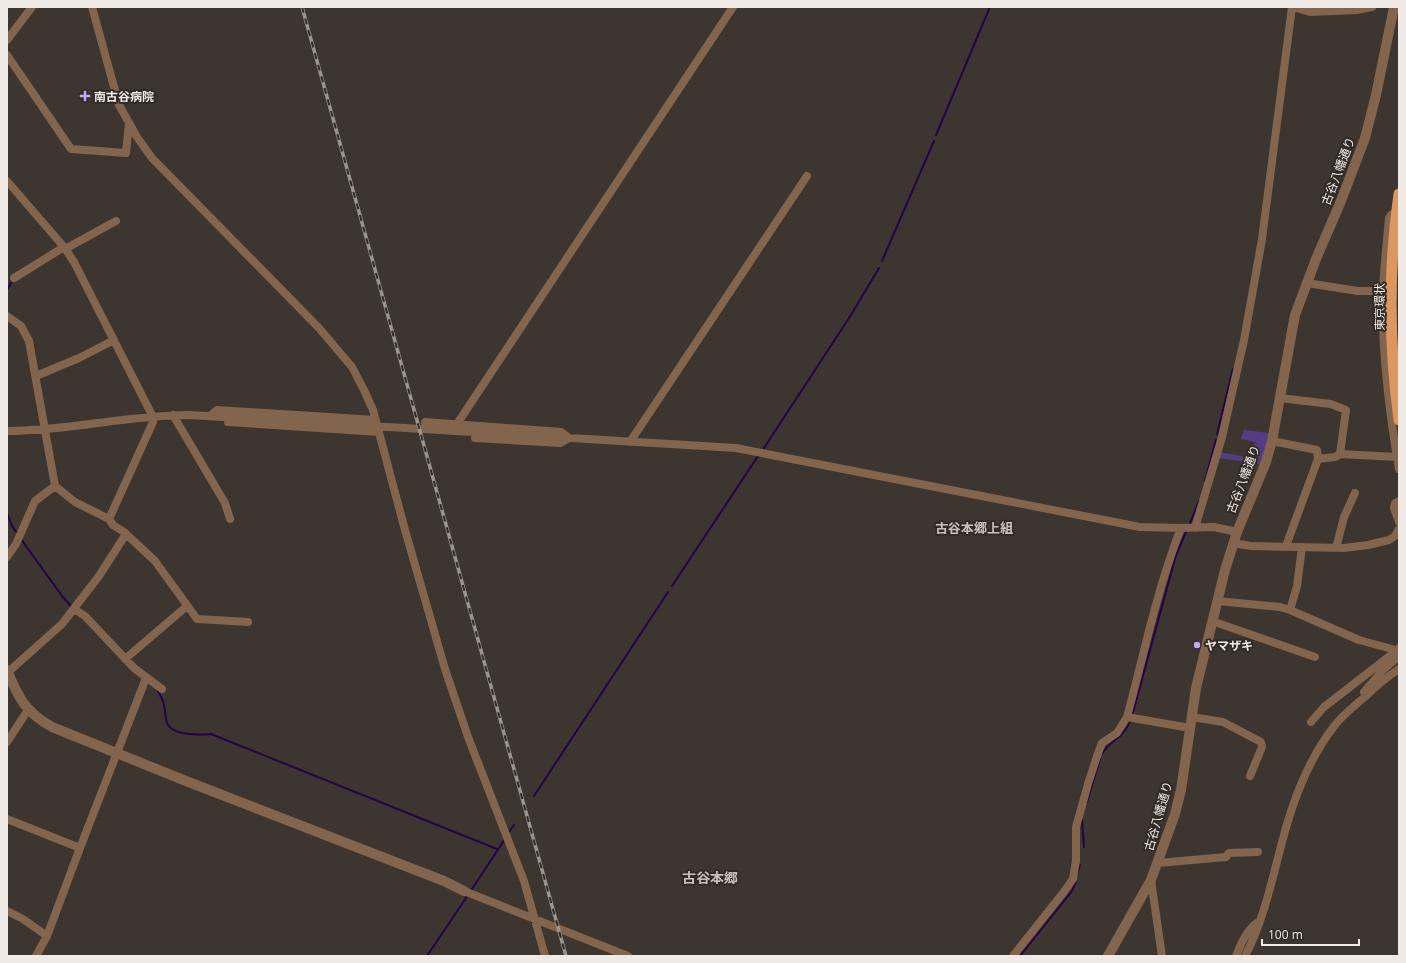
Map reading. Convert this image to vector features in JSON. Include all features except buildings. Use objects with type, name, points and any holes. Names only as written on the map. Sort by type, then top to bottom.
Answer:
[{"type":"highway","name":"東京環状","points":[[1399,194],[1396,212],[1392,283],[1392,338],[1399,420]]},
{"type":"street","points":[[7,40],[32,7]]},
{"type":"street","points":[[92,7],[120,105],[137,137],[152,158],[319,328],[352,367],[364,390],[379,432],[445,669],[468,737],[524,881],[545,956]]},
{"type":"street","points":[[457,424],[733,7]]},
{"type":"street","points":[[1194,528],[1222,437],[1244,340],[1262,239],[1293,7],[1310,12],[1357,10],[1372,7]]},
{"type":"street","name":"古谷八幡通り","points":[[1108,956],[1151,880],[1175,814],[1181,790],[1196,688],[1217,601],[1233,543],[1266,462],[1272,441],[1295,315],[1368,128],[1394,7]]},
{"type":"street","points":[[7,54],[71,149],[126,153],[129,122]]},
{"type":"street","points":[[630,442],[806,176]]},
{"type":"street","points":[[8,185],[64,248],[81,273],[153,417],[153,422],[109,519]]},
{"type":"street","points":[[1396,212],[1391,214],[1389,218],[1383,291],[1385,359],[1392,430],[1399,469]]},
{"type":"street","points":[[14,278],[64,248],[116,221]]},
{"type":"street","points":[[1307,283],[1358,291],[1383,291]]},
{"type":"street","points":[[7,316],[20,326],[29,341],[55,486],[75,502],[109,519],[113,525],[126,534],[155,561],[197,619],[248,622]]},
{"type":"street","points":[[36,376],[79,358],[114,340]]},
{"type":"street","points":[[1280,398],[1331,404],[1346,410],[1340,454]]},
{"type":"street","points":[[210,416],[217,410],[375,420]]},
{"type":"street","points":[[7,431],[46,430],[174,415],[268,419],[728,448],[754,451],[1140,527],[1214,527],[1237,532]]},
{"type":"street","points":[[174,415],[225,502],[230,519]]},
{"type":"street","points":[[210,416],[217,422],[379,432]]},
{"type":"street","points":[[425,422],[561,432],[569,438]]},
{"type":"street","points":[[429,434],[560,443],[569,438]]},
{"type":"street","points":[[1272,441],[1318,450],[1318,459],[1286,546]]},
{"type":"street","points":[[1318,459],[1335,457],[1340,454],[1397,457]]},
{"type":"street","points":[[7,557],[16,544],[35,501],[55,486]]},
{"type":"street","points":[[1336,548],[1344,517],[1355,493]]},
{"type":"street","points":[[1399,501],[1395,503],[1394,508],[1399,522]]},
{"type":"street","points":[[1013,956],[1072,879],[1076,861],[1076,827],[1088,784],[1102,743],[1117,733],[1127,717],[1162,585],[1181,528]]},
{"type":"street","points":[[1233,543],[1252,546],[1336,548],[1360,546],[1387,540],[1395,536],[1399,529]]},
{"type":"street","points":[[126,534],[99,576],[62,624],[7,672],[16,692],[28,710],[38,719],[52,727],[186,781],[628,956]]},
{"type":"street","points":[[1290,610],[1297,586],[1302,547]]},
{"type":"street","points":[[1217,601],[1280,607],[1359,640],[1397,650]]},
{"type":"street","points":[[125,659],[187,606]]},
{"type":"street","points":[[74,609],[85,616],[134,668],[162,689]]},
{"type":"street","points":[[1212,621],[1315,657]]},
{"type":"street","points":[[1358,703],[1360,696],[1365,690],[1383,670],[1397,658],[1399,654],[1397,650]]},
{"type":"street","points":[[1311,722],[1324,707],[1397,650]]},
{"type":"street","points":[[1245,956],[1260,921],[1270,891],[1290,815],[1310,765],[1335,725],[1389,675],[1399,669]]},
{"type":"street","points":[[36,956],[47,936],[116,752],[146,678]]},
{"type":"street","points":[[7,742],[28,710]]},
{"type":"street","points":[[1127,717],[1190,728]]},
{"type":"street","points":[[1192,717],[1223,722],[1261,742],[1262,747],[1250,776]]},
{"type":"street","points":[[7,818],[80,848]]},
{"type":"street","points":[[1158,863],[1226,857],[1229,853],[1258,852]]},
{"type":"street","points":[[1151,880],[1162,956]]},
{"type":"street","points":[[7,911],[23,919],[47,936]]},
{"type":"street","points":[[1236,956],[1243,941],[1253,926],[1260,921]]},
{"type":"shaded area","points":[[1244,430],[1269,433],[1261,464],[1218,458],[1219,452],[1251,458],[1255,442],[1241,439]]},
{"type":"waterway","points":[[936,135],[990,7]]},
{"type":"waterway","points":[[882,261],[934,141]]},
{"type":"waterway","points":[[764,448],[851,315],[879,268]]},
{"type":"waterway","points":[[7,290],[11,283]]},
{"type":"waterway","points":[[1217,434],[1233,369]]},
{"type":"waterway","points":[[1205,481],[1216,440]]},
{"type":"waterway","points":[[672,586],[758,456]]},
{"type":"waterway","points":[[1190,523],[1199,501]]},
{"type":"waterway","points":[[7,513],[12,526],[17,533]]},
{"type":"waterway","points":[[1132,716],[1176,555],[1186,532]]},
{"type":"waterway","points":[[21,539],[62,596],[72,607]]},
{"type":"waterway","points":[[534,796],[668,592]]},
{"type":"waterway","points":[[157,689],[163,701],[167,723],[174,730],[187,734],[211,734],[497,849]]},
{"type":"waterway","points":[[1102,754],[1105,749],[1124,732],[1130,721]]},
{"type":"waterway","points":[[1087,802],[1100,759]]},
{"type":"waterway","points":[[1082,820],[1084,847]]},
{"type":"waterway","points":[[509,832],[514,825]]},
{"type":"waterway","points":[[470,892],[505,839]]},
{"type":"waterway","points":[[1077,875],[1080,865]]},
{"type":"waterway","points":[[1020,956],[1072,891],[1076,881]]},
{"type":"waterway","points":[[427,956],[468,895]]},
{"type":"railway","points":[[302,7],[566,956]]},
{"type":"place","name":"南古谷病院","points":[[85,96]]},
{"type":"place","name":"ヤマザキ","points":[[1197,645]]},
{"type":"district","name":"古谷本郷上組","points":[[974,528]]},
{"type":"district","name":"古谷本郷","points":[[710,877]]}]
